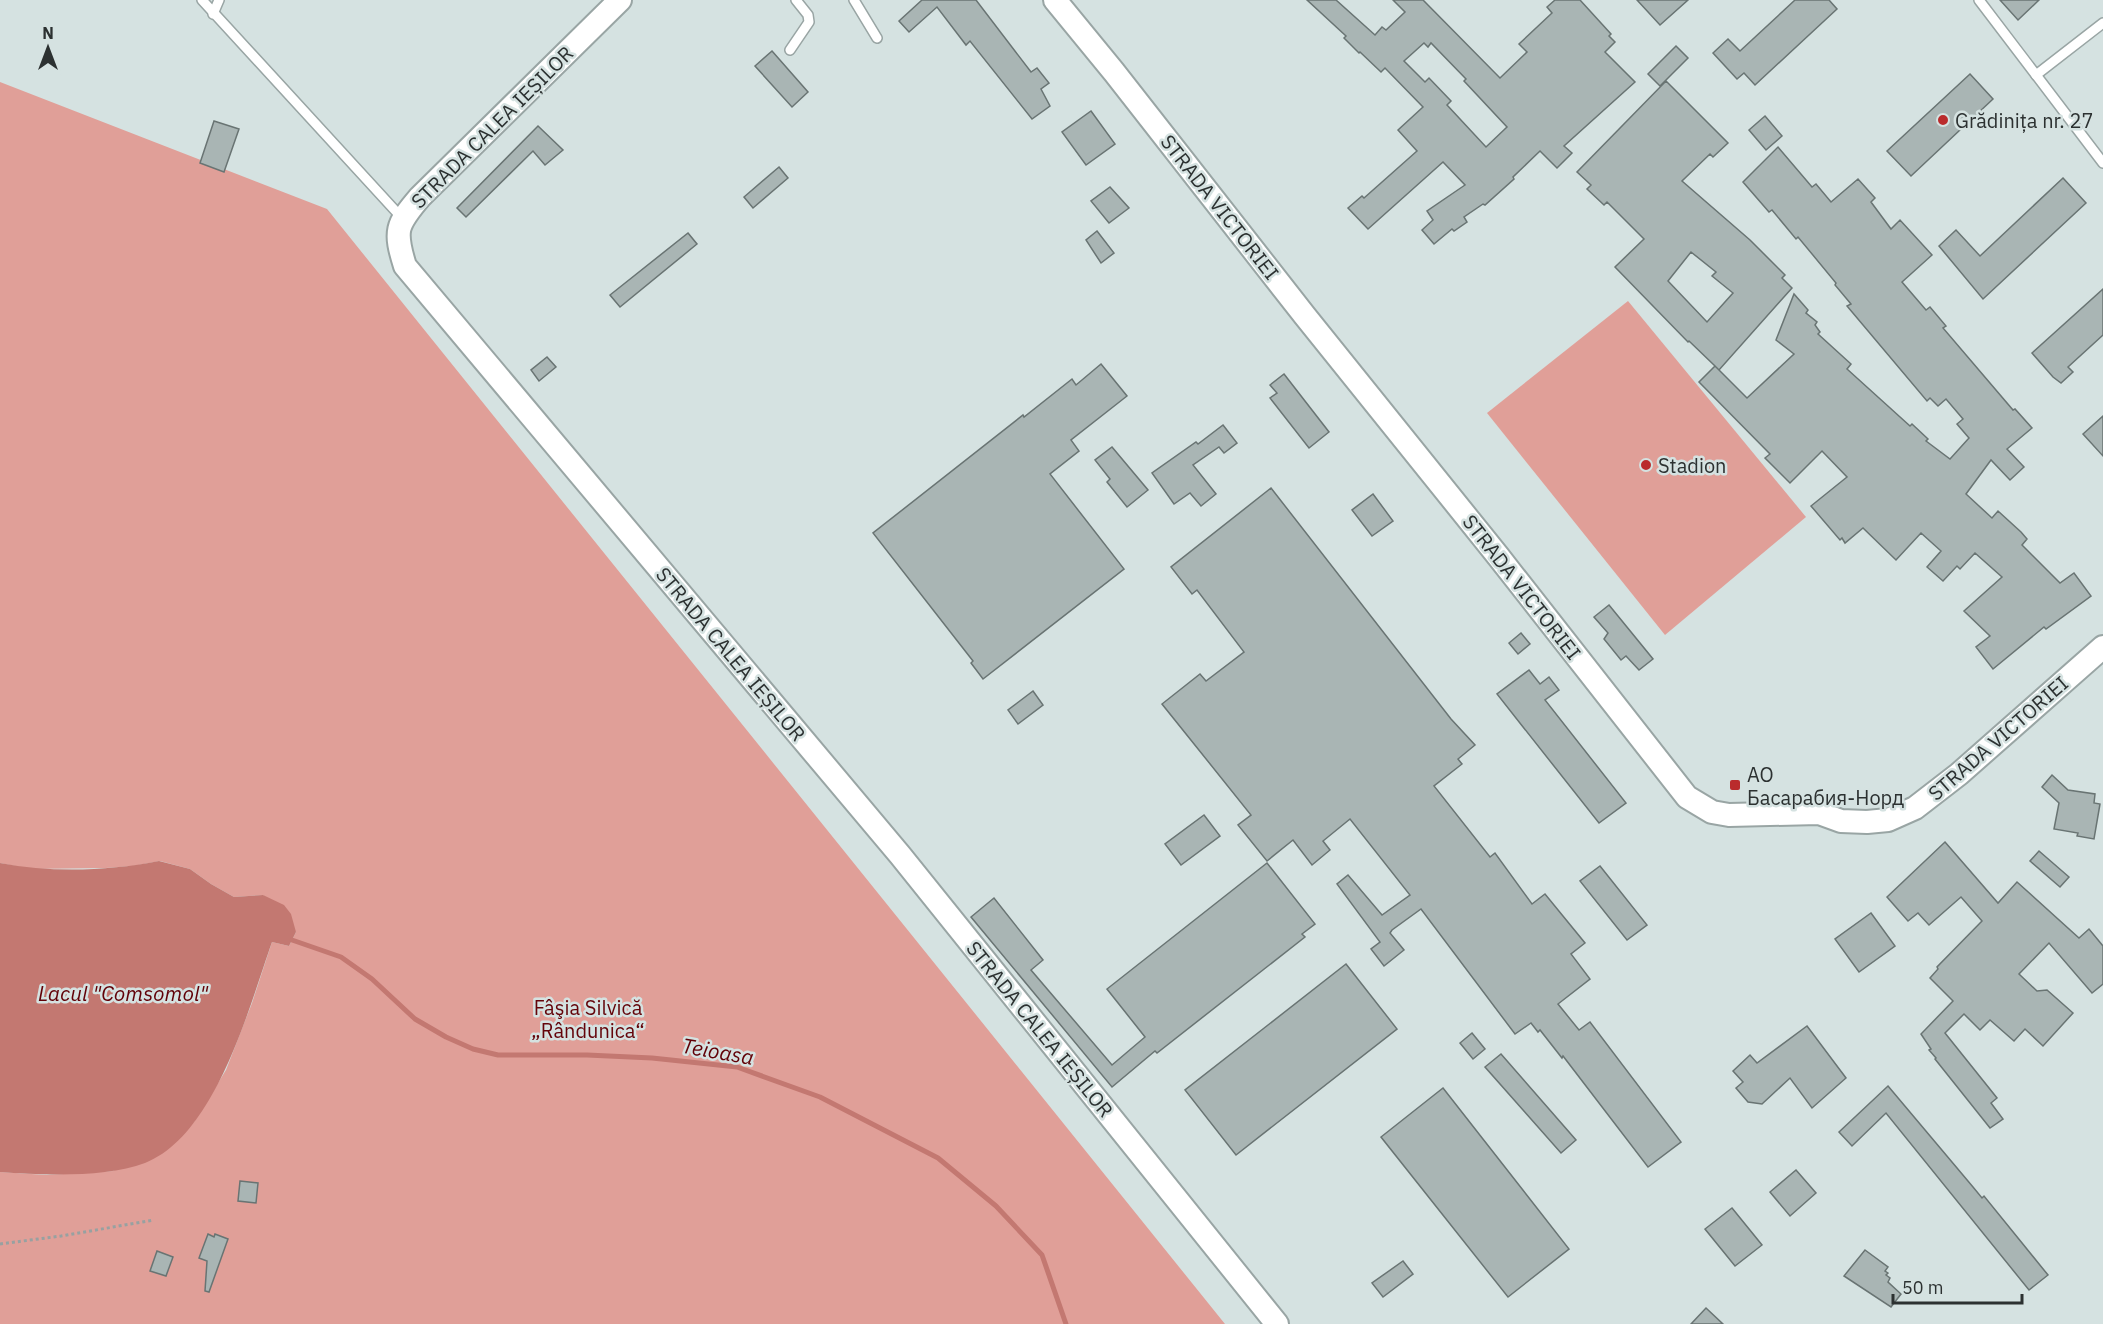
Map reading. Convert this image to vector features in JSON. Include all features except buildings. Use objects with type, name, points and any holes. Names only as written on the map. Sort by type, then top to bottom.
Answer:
[{"type":"street","name":"STRADA CALEA IEȘILOR","points":[[620,0],[420,197],[402,218],[397,240],[405,266],[900,855],[1277,1324]]},
{"type":"street","name":"STRADA VICTORIEI","points":[[1054,0],[1114,72],[1687,797],[1700,806],[1712,812],[1729,815],[1819,813],[1841,821],[1867,822],[1895,818],[1915,808],[1959,774],[2103,647]]},
{"type":"lane","points":[[202,0],[402,218]]},
{"type":"lane","points":[[213,14],[219,0]]},
{"type":"lane","points":[[790,50],[809,22],[808,15],[795,0]]},
{"type":"lane","points":[[854,0],[877,38]]},
{"type":"lane","points":[[1979,0],[2103,163]]},
{"type":"lane","points":[[2036,75],[2103,23]]},
{"type":"path","points":[[0,1244],[154,1220]]},
{"type":"green space","name":"Fâşia Silvică „Rândunica“","points":[[0,82],[327,209],[1225,1324],[0,1324],[0,1172],[47,1175],[113,1171],[194,1122],[226,1070],[252,1003],[272,942],[289,946],[296,932],[263,895],[234,897],[190,869],[160,861],[106,868],[30,869],[0,863]]},
{"type":"green space","name":"Stadion","points":[[1628,301],[1806,517],[1665,635],[1487,413]]},
{"type":"water","name":"Lacul \"Comsomol\"","points":[[159,861],[190,869],[234,897],[263,895],[284,905],[291,914],[296,932],[289,946],[272,942],[227,1066],[192,1126],[170,1148],[145,1163],[112,1171],[54,1174],[0,1172],[0,863],[80,870]]},
{"type":"waterway","name":"Teioasa","points":[[292,940],[341,957],[372,979],[415,1019],[473,1049],[498,1055],[652,1058],[737,1067],[820,1097],[938,1158],[996,1206],[1042,1255],[1066,1324]]},
{"type":"place","name":"Grădinița nr. 27","points":[[1943,120]]},
{"type":"place","name":"Stadion","points":[[1646,465]]},
{"type":"place","name":"АО Басарабия-Норд","points":[[1735,785]]}]
